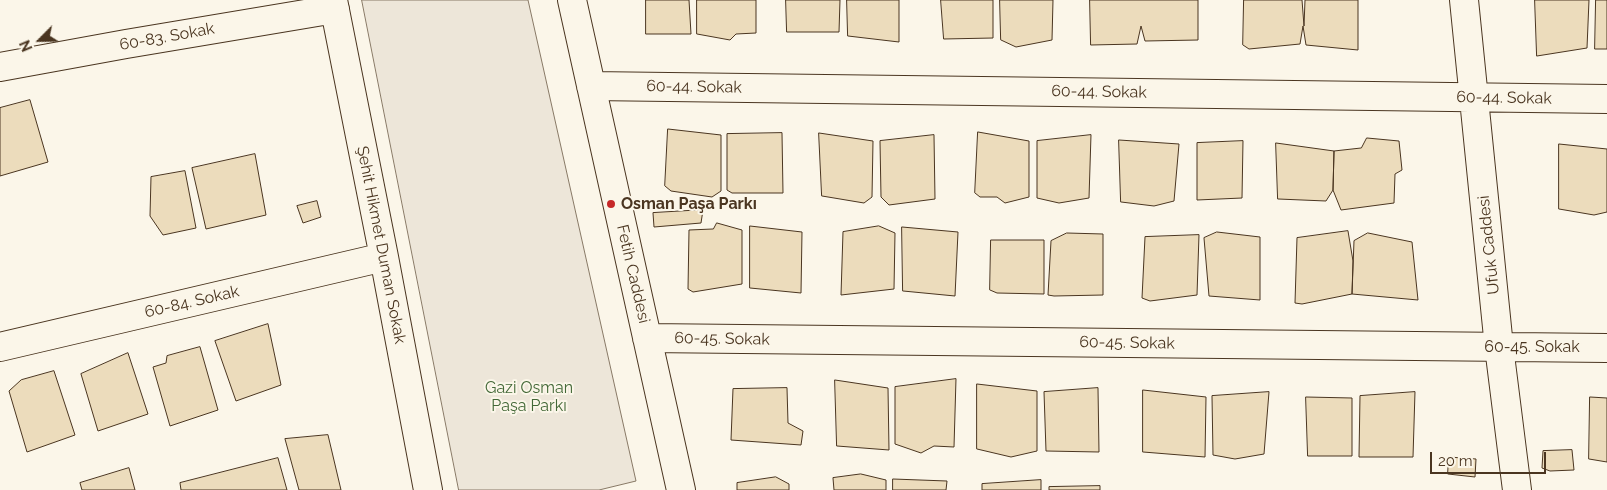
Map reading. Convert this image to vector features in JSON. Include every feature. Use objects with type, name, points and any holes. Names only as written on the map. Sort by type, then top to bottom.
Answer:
[{"type":"street","name":"Fetih Caddesi","points":[[572,0],[681,490]]},
{"type":"street","name":"Ufuk Caddesi","points":[[1464,0],[1500,347],[1517,490]]},
{"type":"street","name":"60-83. Sokak","points":[[0,67],[334,5]]},
{"type":"street","name":"Şehit Hikmet Duman Sokak","points":[[334,5],[428,490]]},
{"type":"street","name":"60-44. Sokak","points":[[591,86],[1607,99]]},
{"type":"street","name":"60-84. Sokak","points":[[0,347],[384,256]]},
{"type":"street","name":"60-45. Sokak","points":[[647,338],[1607,348]]},
{"type":"green space","name":"Gazi Osman Paşa Parkı","points":[[362,0],[528,0],[636,481],[599,490],[459,490]]},
{"type":"building","points":[[646,0],[689,0],[691,34],[646,34]]},
{"type":"building","points":[[697,0],[756,0],[756,33],[736,34],[730,40],[697,34]]},
{"type":"building","points":[[786,0],[840,0],[839,32],[787,32]]},
{"type":"building","points":[[847,0],[899,0],[899,42],[848,36]]},
{"type":"building","points":[[941,0],[993,0],[993,38],[944,39]]},
{"type":"building","points":[[1000,0],[1053,0],[1052,40],[1016,47],[1001,40]]},
{"type":"building","points":[[1090,0],[1198,0],[1198,40],[1145,41],[1141,26],[1137,44],[1091,45]]},
{"type":"building","points":[[1244,0],[1302,0],[1304,26],[1305,0],[1358,0],[1358,50],[1306,45],[1303,26],[1300,44],[1249,49],[1243,45]]},
{"type":"building","points":[[1535,0],[1589,0],[1587,48],[1537,56]]},
{"type":"building","points":[[1596,0],[1607,0],[1607,49],[1595,49]]},
{"type":"building","points":[[30,100],[48,162],[0,176],[0,108]]},
{"type":"building","points":[[668,129],[721,135],[721,191],[712,197],[671,191],[665,186]]},
{"type":"building","points":[[978,132],[1029,141],[1029,197],[1005,203],[997,197],[980,197],[975,193]]},
{"type":"building","points":[[782,133],[783,193],[732,193],[727,190],[727,134]]},
{"type":"building","points":[[819,133],[873,141],[872,197],[864,203],[822,196]]},
{"type":"building","points":[[934,135],[935,199],[889,205],[881,197],[880,141]]},
{"type":"building","points":[[1091,135],[1089,198],[1059,203],[1037,198],[1037,141]]},
{"type":"building","points":[[1367,138],[1399,141],[1402,170],[1395,174],[1394,203],[1341,210],[1333,190],[1334,151],[1361,148]]},
{"type":"building","points":[[1119,140],[1179,144],[1174,201],[1154,206],[1121,202]]},
{"type":"building","points":[[1243,141],[1242,198],[1197,200],[1197,143]]},
{"type":"building","points":[[1276,143],[1334,151],[1333,190],[1326,201],[1278,199]]},
{"type":"building","points":[[1559,144],[1607,149],[1607,212],[1594,215],[1559,209]]},
{"type":"building","points":[[255,154],[266,215],[206,229],[192,168]]},
{"type":"building","points":[[185,171],[196,228],[163,235],[150,216],[151,177]]},
{"type":"building","points":[[317,201],[321,217],[303,223],[297,206]]},
{"type":"building","points":[[703,210],[701,223],[654,227],[653,213]]},
{"type":"building","points":[[717,223],[742,230],[742,284],[693,292],[688,289],[689,230],[713,229]]},
{"type":"building","points":[[750,226],[802,232],[801,293],[750,288]]},
{"type":"building","points":[[879,226],[895,233],[894,289],[841,295],[843,232]]},
{"type":"building","points":[[902,227],[958,232],[955,296],[903,291]]},
{"type":"building","points":[[1348,231],[1353,261],[1352,294],[1302,304],[1295,303],[1297,238]]},
{"type":"building","points":[[1217,232],[1260,237],[1260,300],[1209,296],[1204,238]]},
{"type":"building","points":[[1067,233],[1103,234],[1103,295],[1048,295],[1051,241]]},
{"type":"building","points":[[1368,233],[1412,242],[1418,300],[1352,294],[1354,241]]},
{"type":"building","points":[[1199,235],[1197,295],[1150,301],[1142,298],[1145,237]]},
{"type":"building","points":[[991,240],[1044,240],[1044,294],[997,293],[990,290]]},
{"type":"building","points":[[268,324],[281,385],[236,401],[215,341]]},
{"type":"building","points":[[200,347],[218,410],[170,426],[153,367],[166,363],[167,356]]},
{"type":"building","points":[[128,353],[148,414],[98,431],[81,374]]},
{"type":"building","points":[[54,371],[75,435],[27,452],[9,391],[21,380]]},
{"type":"building","points":[[956,379],[954,447],[934,446],[921,453],[895,444],[895,387]]},
{"type":"building","points":[[835,380],[888,388],[889,450],[837,446]]},
{"type":"building","points":[[977,384],[1037,391],[1037,451],[1011,457],[977,449]]},
{"type":"building","points":[[787,388],[788,423],[803,431],[801,445],[731,440],[733,389]]},
{"type":"building","points":[[1098,388],[1099,452],[1046,451],[1044,392]]},
{"type":"building","points":[[1143,390],[1206,397],[1205,457],[1143,452]]},
{"type":"building","points":[[1269,392],[1264,454],[1235,459],[1213,455],[1212,396]]},
{"type":"building","points":[[1415,392],[1413,457],[1359,457],[1360,396]]},
{"type":"building","points":[[1306,397],[1352,398],[1352,456],[1308,456]]},
{"type":"building","points":[[1590,397],[1607,398],[1607,462],[1589,459]]},
{"type":"building","points":[[328,435],[341,490],[299,490],[285,439]]},
{"type":"building","points":[[1572,450],[1574,470],[1550,471],[1542,468],[1543,451]]},
{"type":"building","points":[[1449,457],[1476,459],[1475,477],[1448,474]]},
{"type":"building","points":[[278,458],[287,490],[181,490],[180,483]]},
{"type":"building","points":[[129,468],[135,490],[82,490],[80,483]]},
{"type":"building","points":[[861,474],[886,480],[886,490],[834,490],[833,478]]},
{"type":"building","points":[[776,477],[789,484],[789,490],[737,490],[737,483]]},
{"type":"building","points":[[893,479],[947,481],[946,490],[893,490]]},
{"type":"building","points":[[1041,480],[1041,490],[982,490],[982,484]]},
{"type":"building","points":[[1100,486],[1100,490],[1049,490],[1049,487]]},
{"type":"place","name":"Osman Paşa Parkı","points":[[611,204]]}]
